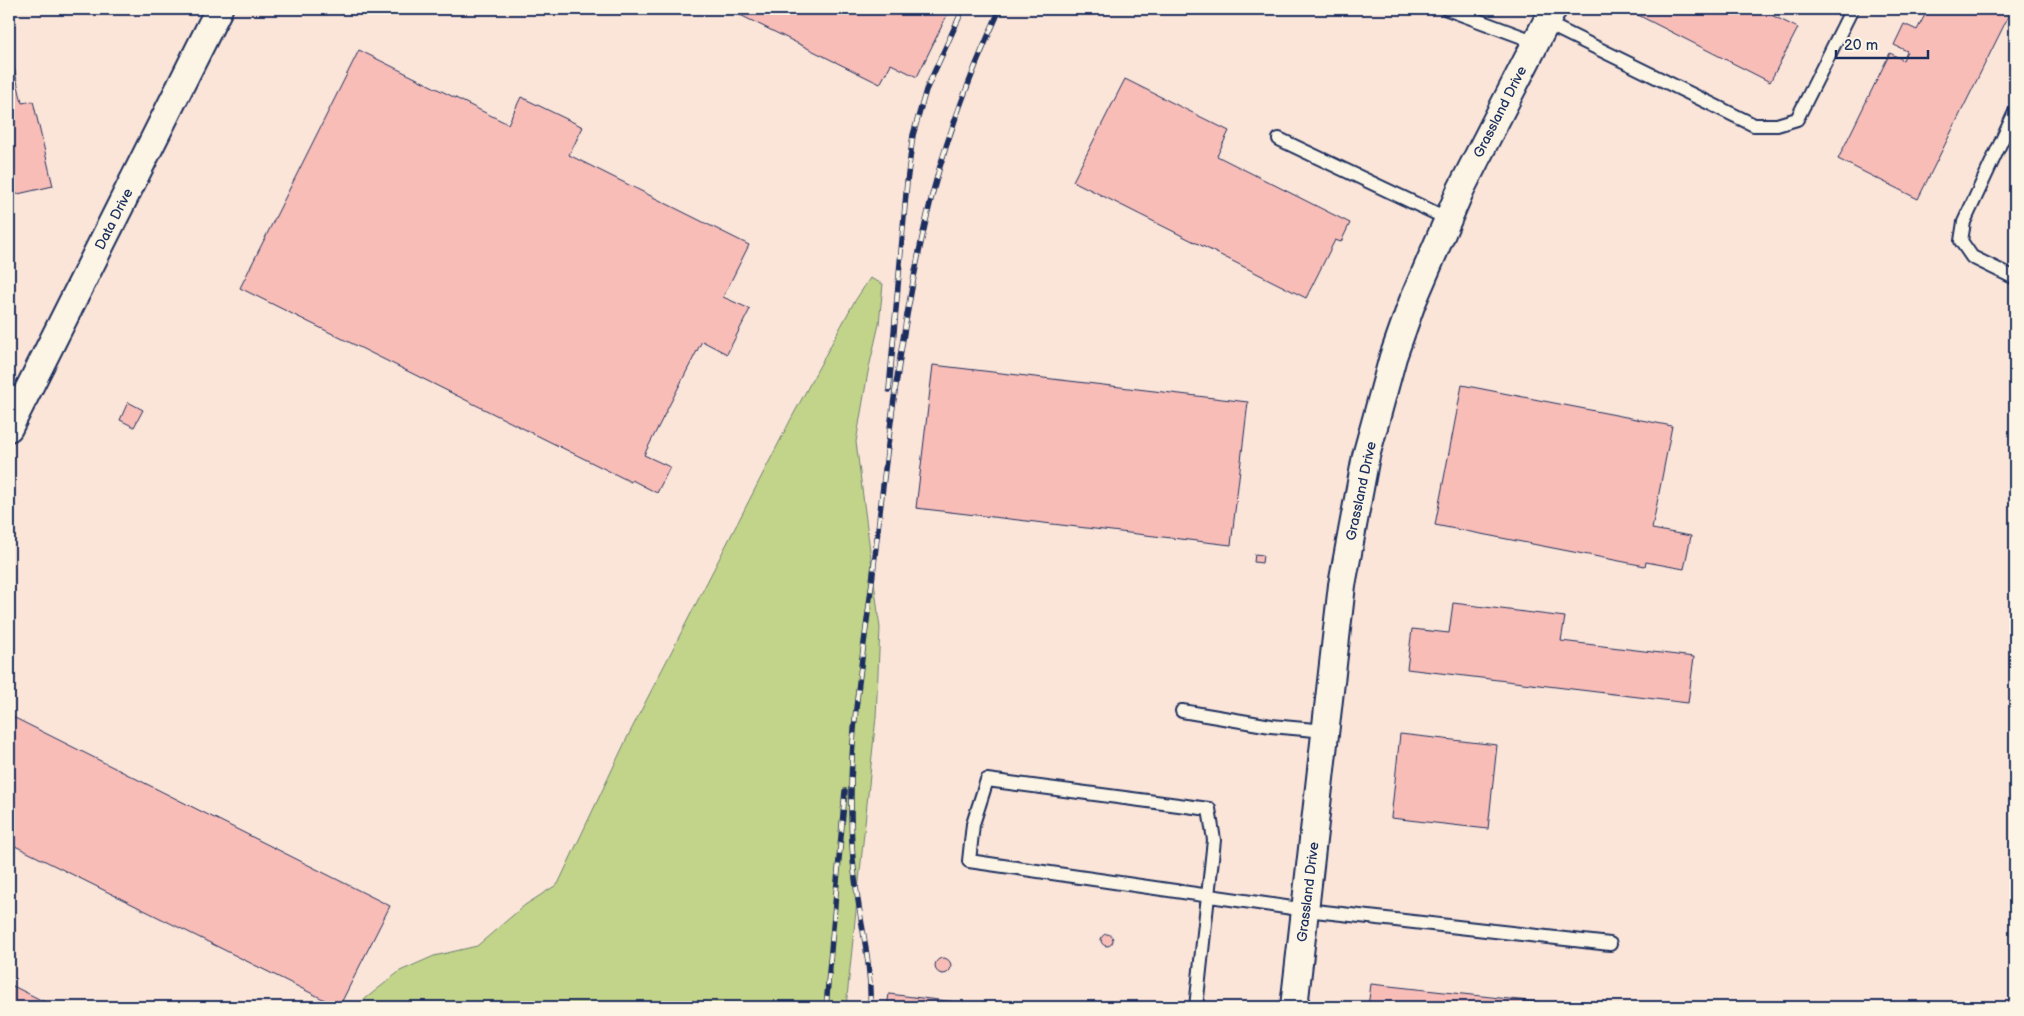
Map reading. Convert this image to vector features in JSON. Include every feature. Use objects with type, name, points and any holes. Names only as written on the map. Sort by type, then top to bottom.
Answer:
[{"type":"street","name":"Data Drive","points":[[9,428],[219,9]]},
{"type":"street","name":"Grassland Drive","points":[[1294,1007],[1342,586],[1366,456],[1408,312],[1448,219],[1545,24]]},
{"type":"lane","points":[[1447,9],[1545,24],[1754,125],[1777,125],[1797,119],[1852,9]]},
{"type":"lane","points":[[2015,112],[1964,222],[1961,241],[1972,257],[2015,278]]},
{"type":"lane","points":[[1279,139],[1448,219]]},
{"type":"lane","points":[[1182,711],[1271,726],[1326,731]]},
{"type":"lane","points":[[1196,1007],[1206,896],[1214,840],[1209,809],[987,780],[973,824],[969,861],[1206,896],[1306,910],[1610,944]]},
{"type":"shaded area","points":[[9,9],[2015,9],[2015,1007],[9,1007]]},
{"type":"green space","points":[[870,278],[883,284],[879,324],[868,372],[856,442],[880,628],[876,717],[846,1007],[355,1007],[400,971],[434,956],[477,946],[525,905],[558,884],[628,736],[791,419],[853,304]]},
{"type":"building","points":[[728,9],[950,9],[917,77],[891,64],[880,84]]},
{"type":"building","points":[[1639,9],[1759,9],[1798,28],[1770,82],[1636,14]]},
{"type":"building","points":[[1928,9],[2012,9],[1918,199],[1838,159],[1890,53],[1903,60],[1907,51],[1894,45],[1904,24],[1917,30]]},
{"type":"building","points":[[359,50],[508,124],[521,97],[583,127],[569,155],[749,245],[723,297],[750,309],[727,354],[702,341],[644,455],[670,467],[657,493],[632,480],[631,482],[240,288]]},
{"type":"building","points":[[13,63],[22,103],[33,101],[53,186],[9,196],[9,64]]},
{"type":"building","points":[[1125,79],[1229,131],[1217,156],[1350,223],[1341,242],[1335,240],[1306,298],[1073,181]]},
{"type":"building","points":[[933,365],[1248,402],[1231,545],[916,508]]},
{"type":"building","points":[[1462,385],[1672,426],[1652,529],[1691,536],[1684,569],[1646,562],[1645,566],[1435,525]]},
{"type":"building","points":[[128,402],[143,410],[134,427],[120,420]]},
{"type":"building","points":[[1255,554],[1263,555],[1262,563],[1254,562]]},
{"type":"building","points":[[1453,603],[1565,617],[1561,641],[1694,657],[1688,703],[1407,669],[1412,629],[1449,633]]},
{"type":"building","points":[[9,715],[390,906],[339,1007],[9,843]]},
{"type":"building","points":[[1400,734],[1497,745],[1488,829],[1391,818]]},
{"type":"building","points":[[1109,934],[1112,935],[1112,945],[1105,946],[1102,945],[1101,938],[1102,935]]},
{"type":"building","points":[[940,958],[946,958],[951,963],[949,972],[940,974],[935,969],[935,963]]},
{"type":"building","points":[[9,984],[55,1007],[9,1007]]},
{"type":"building","points":[[1371,984],[1444,992],[1584,1007],[1368,1007]]},
{"type":"building","points":[[889,994],[938,1000],[1008,1007],[887,1007]]},
{"type":"railway","points":[[889,390],[907,182],[913,135],[926,90],[963,9]]},
{"type":"railway","points":[[870,1007],[868,961],[853,855],[851,774],[859,684],[889,433],[909,303],[934,189],[958,111],[1000,9]]},
{"type":"railway","points":[[826,1007],[845,791]]}]
